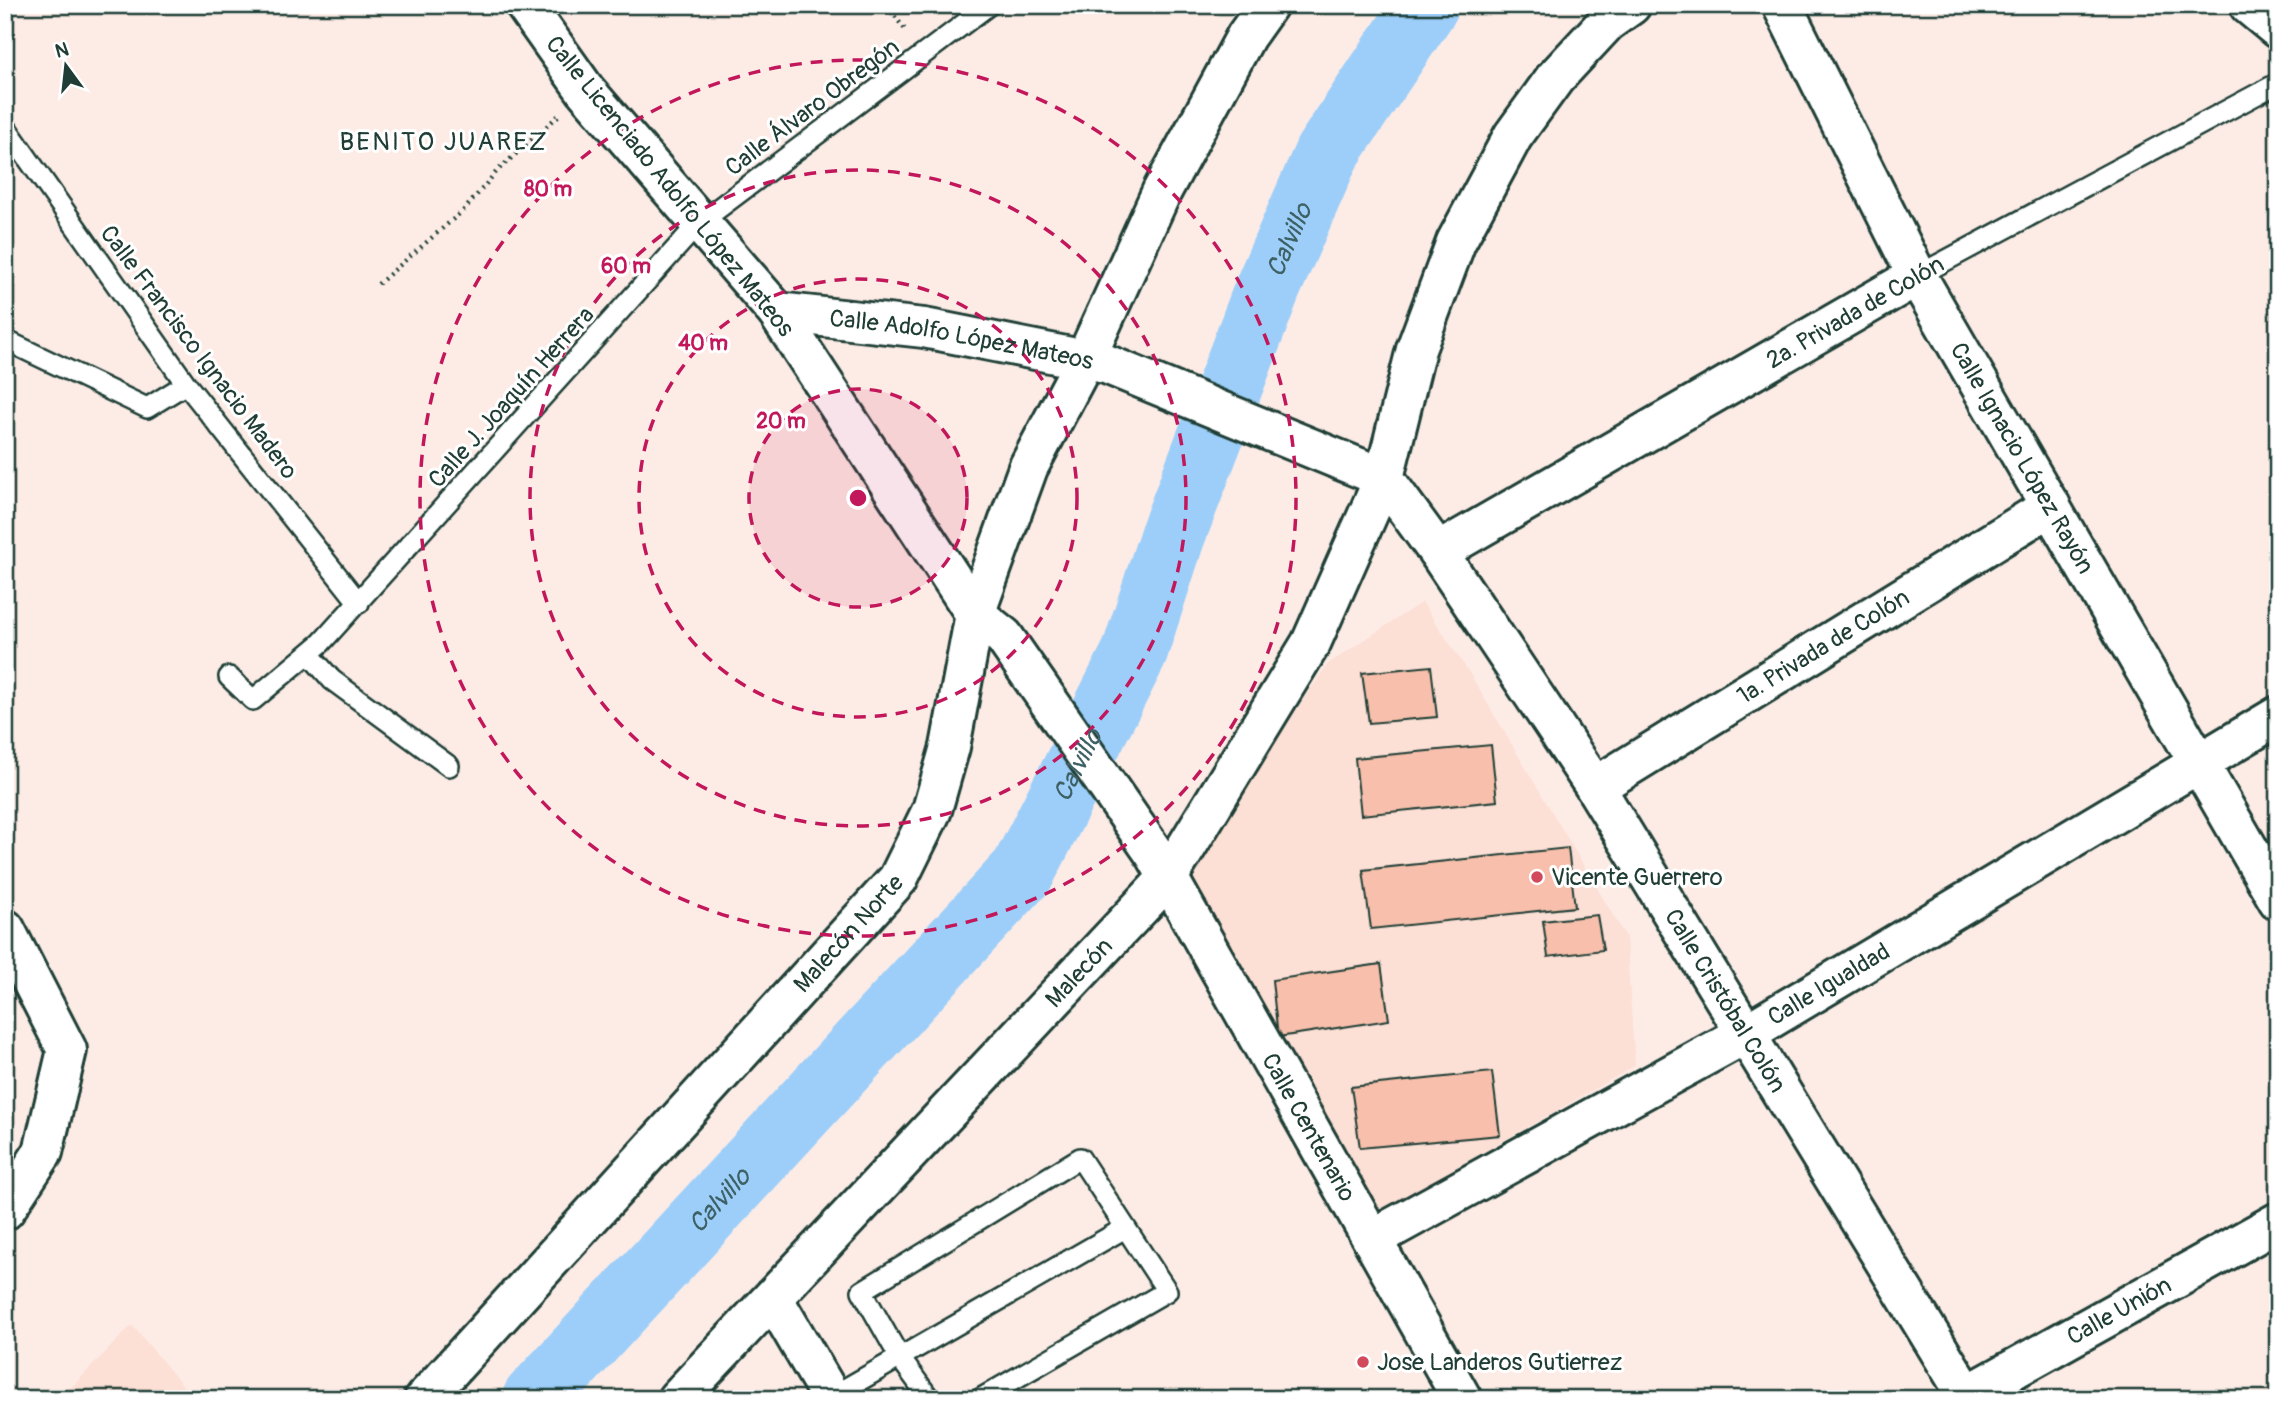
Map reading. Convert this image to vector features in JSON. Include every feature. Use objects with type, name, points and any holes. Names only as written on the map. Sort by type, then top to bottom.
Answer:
[{"type":"street","name":"Calle Licenciado Adolfo López Mateos","points":[[525,5],[586,91],[777,312],[975,614],[1004,638]]},
{"type":"street","name":"Malecón Norte","points":[[424,1399],[898,879],[932,810],[950,747],[975,614],[1028,468],[1095,362],[1162,191],[1246,36],[1268,5]]},
{"type":"street","name":"Malecón","points":[[677,1399],[773,1298],[1161,867],[1311,643],[1384,478],[1416,349],[1462,230],[1513,136],[1555,78],[1607,22],[1631,5]]},
{"type":"street","name":"Calle Ignacio López Rayón","points":[[1782,5],[1917,276],[2278,900]]},
{"type":"street","points":[[2249,5],[2278,29]]},
{"type":"street","name":"2a. Privada de Colón","points":[[1438,552],[1917,276]]},
{"type":"street","name":"Calle Adolfo López Mateos","points":[[777,312],[924,328],[1095,362],[1384,478]]},
{"type":"street","name":"Calle Cristóbal Colón","points":[[1384,478],[1438,552],[1595,787],[1965,1397]]},
{"type":"street","name":"1a. Privada de Colón","points":[[1595,787],[2051,506]]},
{"type":"street","name":"Calle Centenario","points":[[1004,638],[1161,867],[1462,1399]]},
{"type":"street","name":"Calle Igualdad","points":[[1372,1240],[1745,1034],[2278,716]]},
{"type":"street","points":[[5,929],[67,1050],[43,1152],[5,1210]]},
{"type":"street","name":"Calle Unión","points":[[1965,1397],[2278,1222]]},
{"type":"street","points":[[773,1298],[832,1398]]},
{"type":"lane","name":"Calle Álvaro Obregón","points":[[699,223],[989,5]]},
{"type":"lane","name":"2a. Privada de Colón","points":[[1917,276],[2278,83]]},
{"type":"lane","name":"Calle Francisco Ignacio Madero","points":[[5,126],[186,384],[359,603]]},
{"type":"lane","name":"Calle J. Joaquín Herrera","points":[[229,677],[253,700],[309,654],[359,603],[699,223]]},
{"type":"lane","points":[[5,340],[147,408],[186,384]]},
{"type":"lane","points":[[309,654],[332,680],[449,766]]},
{"type":"lane","points":[[930,1399],[900,1358],[862,1292],[1080,1158],[1167,1291],[980,1399]]},
{"type":"lane","points":[[832,1398],[1125,1228]]},
{"type":"path","points":[[378,284],[465,209],[497,171],[586,91]]},
{"type":"shaded area","points":[[1422,602],[1470,674],[1626,937],[1635,1066],[1372,1215],[1186,890],[1277,737],[1328,664]]},
{"type":"shaded area","points":[[132,1325],[194,1399],[60,1399]]},
{"type":"building","points":[[1431,666],[1437,717],[1369,723],[1362,673]]},
{"type":"building","points":[[1491,745],[1497,801],[1361,815],[1355,758]]},
{"type":"building","points":[[1568,848],[1575,907],[1371,929],[1363,870]]},
{"type":"building","points":[[1597,915],[1603,950],[1548,957],[1543,921]]},
{"type":"building","points":[[1381,964],[1389,1020],[1278,1037],[1272,980]]},
{"type":"building","points":[[1492,1072],[1500,1135],[1360,1148],[1351,1087]]},
{"type":"waterway","name":"Calvillo","points":[[535,1399],[1023,871],[1134,654],[1172,537],[1268,287],[1327,153],[1426,5]]},
{"type":"place","name":"Vicente Guerrero","points":[[1537,877]]},
{"type":"place","name":"Jose Landeros Gutierrez","points":[[1363,1362]]},
{"type":"district","name":"BENITO JUAREZ","points":[[444,141]]}]
